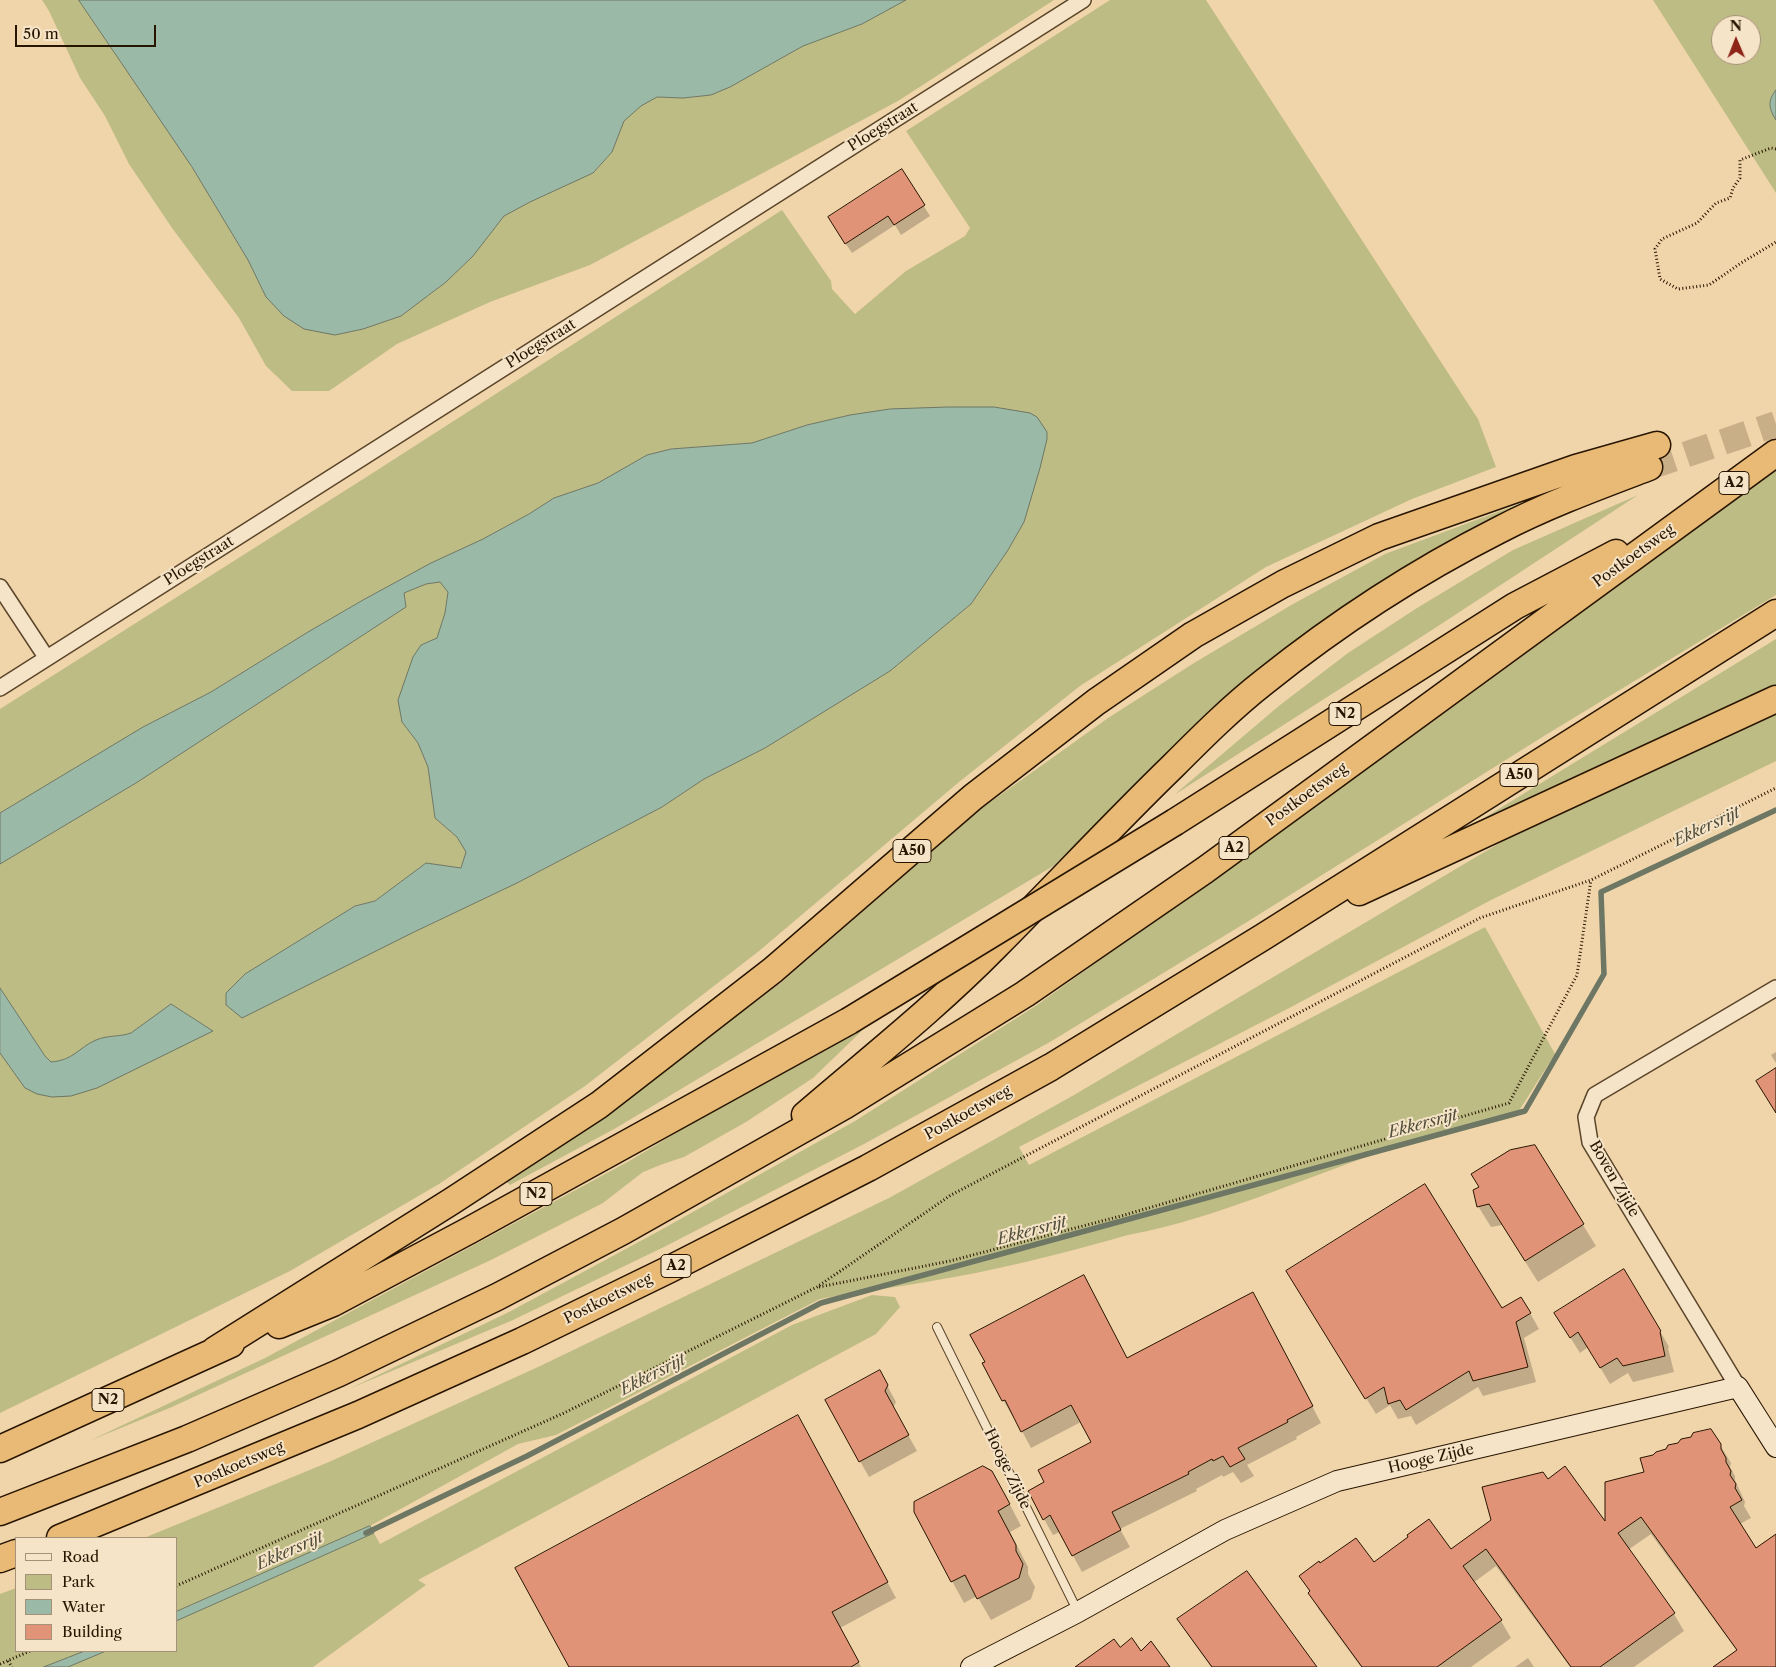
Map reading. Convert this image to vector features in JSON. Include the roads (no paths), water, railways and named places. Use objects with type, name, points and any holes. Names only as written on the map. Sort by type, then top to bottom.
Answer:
[{"type":"highway","name":"Postkoetsweg","points":[[0,1512],[187,1439],[339,1374],[505,1293],[623,1231],[844,1106],[1041,983],[1205,870],[1776,453]]},
{"type":"highway","name":"Postkoetsweg","points":[[215,1350],[452,1201],[599,1105],[773,970],[973,797],[1096,702],[1193,635],[1283,584],[1379,537],[1576,468],[1653,456],[1585,492],[1500,529],[1400,586],[1331,632],[1263,683],[1198,741],[1115,823],[994,949],[930,1008],[758,1155]]},
{"type":"highway","name":"Postkoetsweg","points":[[0,1449],[215,1350],[333,1303],[849,1022],[1175,822],[1516,606],[1692,514]]},
{"type":"highway","name":"Postkoetsweg","points":[[62,1537],[358,1415],[522,1341],[670,1269],[868,1168],[1051,1067],[1262,937],[1776,613]]},
{"type":"highway","name":"Postkoetsweg","points":[[1262,937],[1776,699]]},
{"type":"highway","points":[[0,1559],[15,1553]]},
{"type":"street","name":"Ploegstraat","points":[[0,688],[46,657],[1083,0]]},
{"type":"street","points":[[0,588],[46,657]]},
{"type":"street","name":"Boven Zijde","points":[[1738,1386],[1590,1142],[1586,1117],[1595,1095],[1776,988]]},
{"type":"street","points":[[1738,1386],[1776,1448]]},
{"type":"street","name":"Hooge Zijde","points":[[971,1667],[1078,1612],[1225,1530],[1337,1481],[1738,1386]]},
{"type":"lane","name":"Hooge Zijde","points":[[936,1327],[1078,1612]]},
{"type":"water","points":[[79,0],[906,0],[862,24],[803,46],[730,87],[711,95],[683,98],[657,97],[641,106],[624,121],[612,152],[593,173],[504,216],[473,256],[446,282],[401,316],[363,329],[335,335],[304,329],[284,316],[266,297],[248,260],[192,167]]},
{"type":"water","points":[[1776,90],[1776,120],[1770,101]]},
{"type":"water","points":[[994,407],[1030,413],[1037,417],[1047,432],[1040,468],[1024,522],[1008,550],[971,604],[890,671],[765,748],[704,779],[662,807],[517,883],[242,1018],[226,1005],[226,993],[245,974],[355,906],[375,901],[426,863],[461,868],[466,852],[457,837],[435,818],[428,767],[418,743],[402,722],[398,700],[413,657],[421,645],[437,638],[445,613],[448,592],[440,582],[426,584],[404,593],[406,607],[136,783],[0,864],[0,813],[143,727],[211,692],[363,600],[431,563],[483,539],[554,498],[598,483],[647,455],[671,449],[752,443],[807,425],[850,415],[890,409]]},
{"type":"water","points":[[0,988],[45,1056],[51,1062],[65,1059],[96,1040],[131,1033],[171,1004],[213,1031],[97,1088],[71,1096],[52,1097],[37,1094],[25,1088],[0,1053]]},
{"type":"water","points":[[370,1526],[374,1533],[178,1620],[178,1611]]},
{"type":"water","points":[[82,1652],[104,1652],[68,1667],[44,1667]]},
{"type":"waterway","name":"Ekkersrijt","points":[[366,1533],[527,1456],[821,1303],[1525,1111],[1604,974],[1601,892],[1776,810]]},
{"type":"tunnel","points":[[1649,467],[1776,424]]}]
